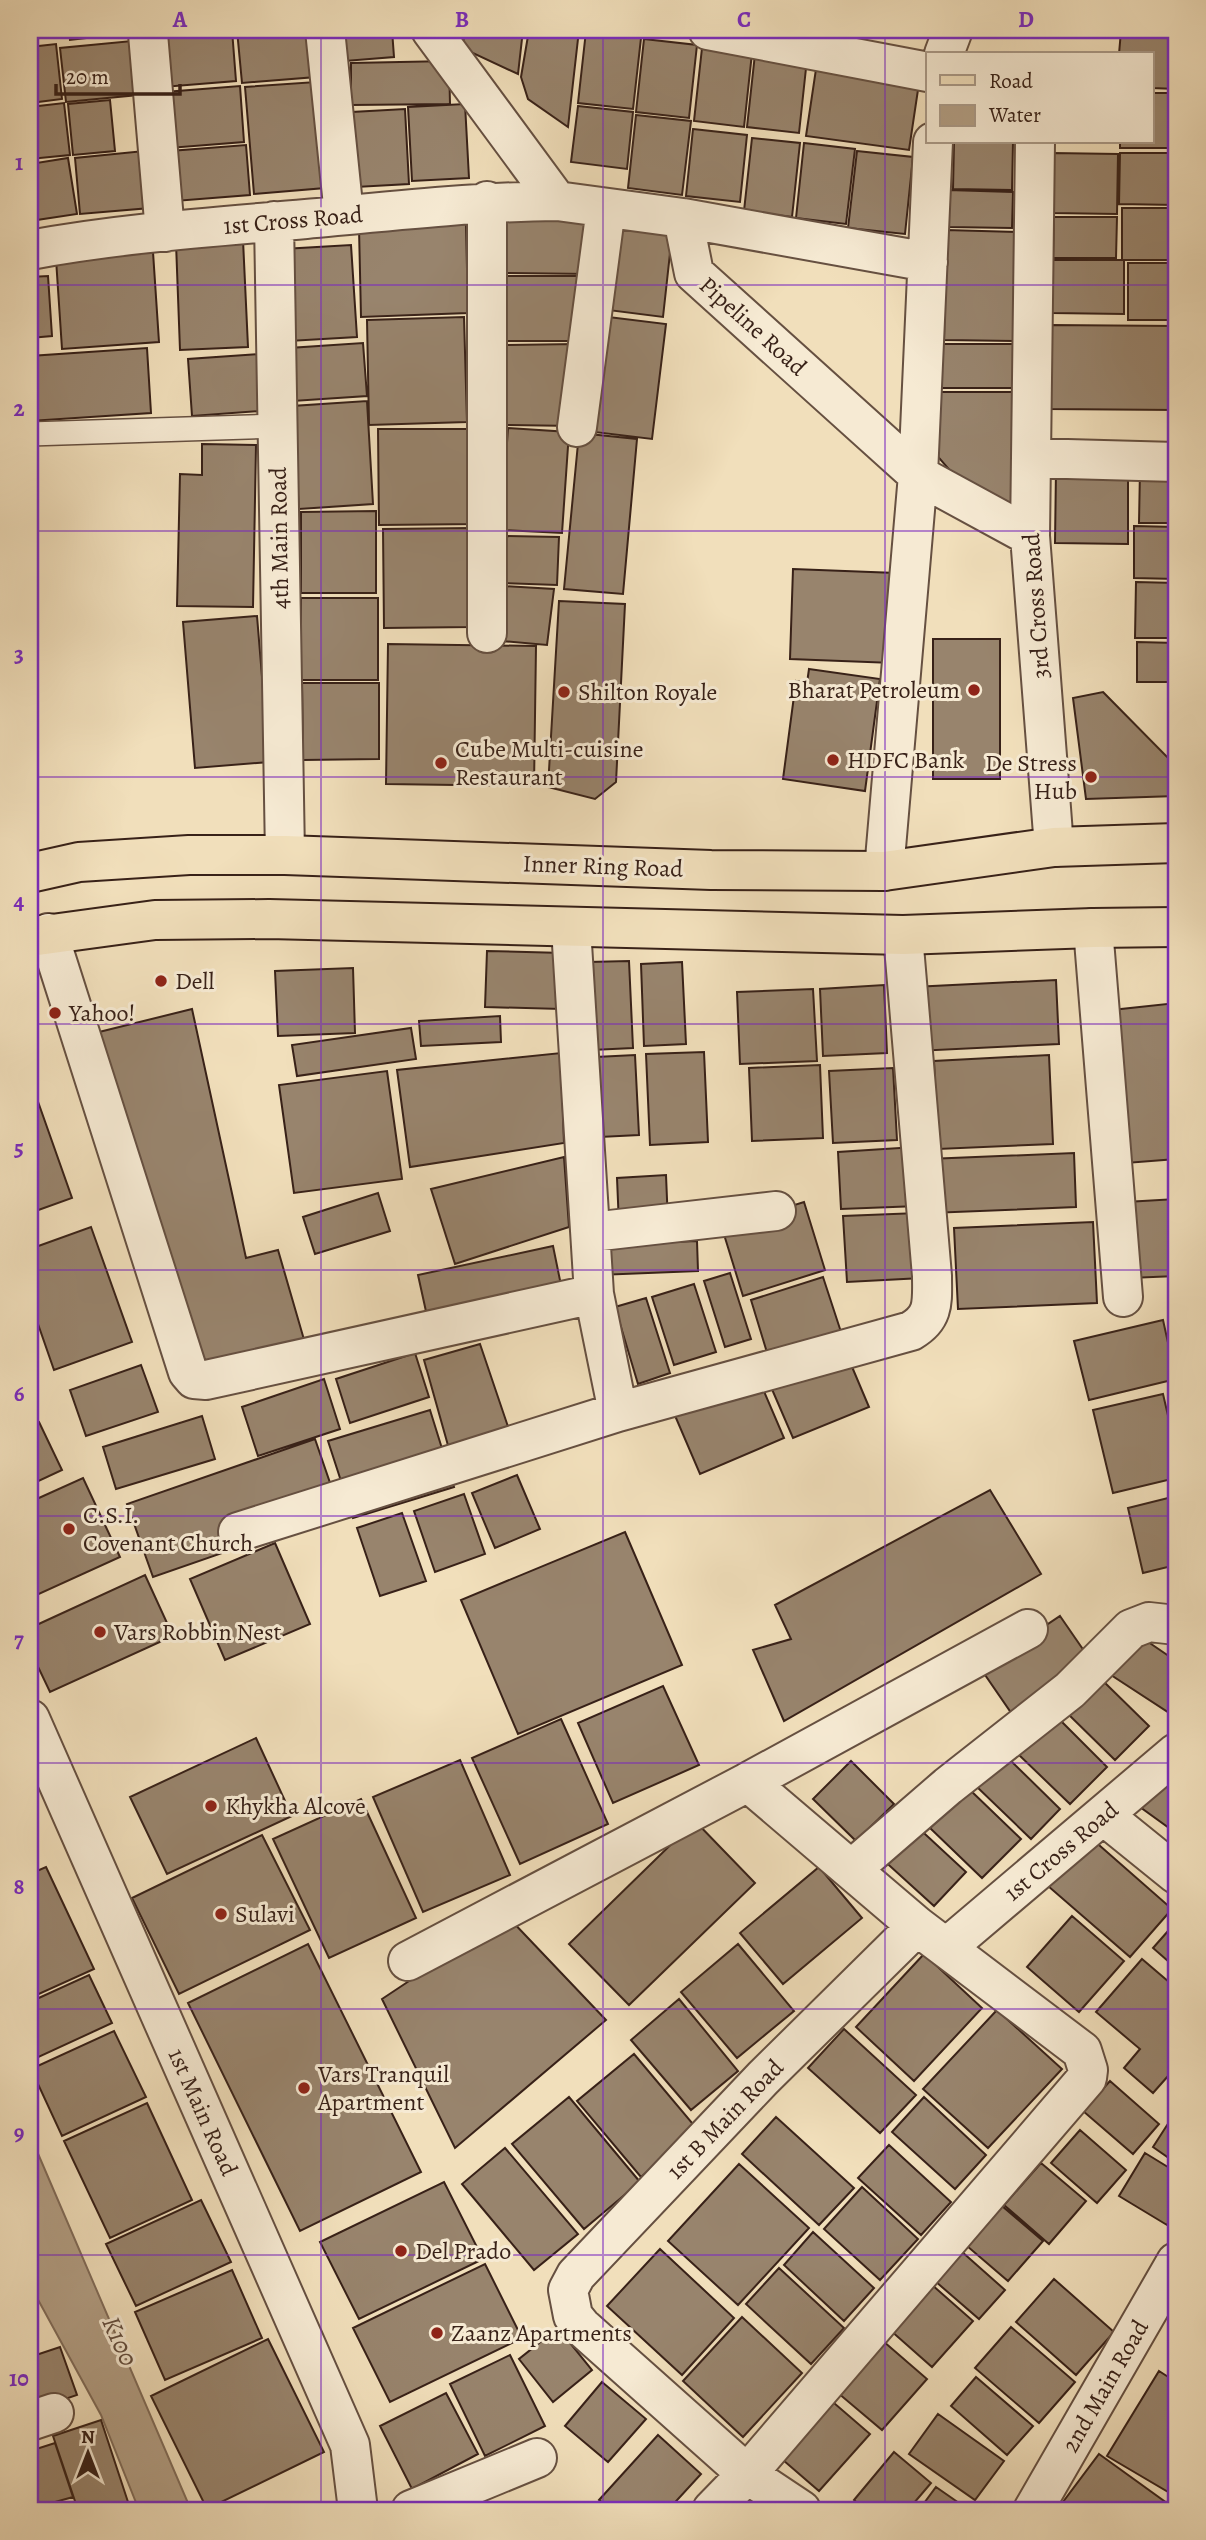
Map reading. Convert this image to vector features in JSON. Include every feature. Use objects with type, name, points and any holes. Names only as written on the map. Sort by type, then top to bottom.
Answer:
[{"type":"main road","name":"Inner Ring Road","points":[[30,873],[79,862],[189,855],[285,855],[712,870],[884,871],[1054,847],[1176,843]]},
{"type":"main road","points":[[39,935],[155,920],[269,919],[903,935],[1176,927]]},
{"type":"street","points":[[325,30],[344,215]]},
{"type":"street","points":[[431,30],[557,201],[683,218],[928,262]]},
{"type":"street","points":[[708,30],[926,72]]},
{"type":"street","points":[[945,52],[953,30]]},
{"type":"street","points":[[148,34],[165,232]]},
{"type":"street","points":[[884,871],[918,475],[933,144]]},
{"type":"street","name":"3rd Cross Road","points":[[1035,144],[1030,536],[1054,847]]},
{"type":"street","points":[[487,201],[487,633]]},
{"type":"street","name":"1st Cross Road","points":[[30,250],[77,241],[487,201],[557,201]]},
{"type":"street","points":[[577,427],[606,208]]},
{"type":"street","name":"Pipeline Road","points":[[683,218],[694,273],[918,475],[1030,536]]},
{"type":"street","name":"4th Main Road","points":[[274,221],[285,855]]},
{"type":"street","points":[[1031,458],[1176,462]]},
{"type":"street","points":[[571,928],[594,1294],[618,1412]]},
{"type":"street","points":[[1093,928],[1123,1297]]},
{"type":"street","points":[[39,935],[190,1377],[206,1380],[594,1294]]},
{"type":"street","points":[[238,1532],[618,1412],[911,1331],[922,1325],[932,1305],[932,1276],[903,935]]},
{"type":"street","points":[[592,1232],[776,1210]]},
{"type":"street","points":[[852,1869],[948,1786],[1070,1690],[1131,1629],[1149,1622],[1176,1625]]},
{"type":"street","points":[[408,1961],[748,1782],[1028,1629]]},
{"type":"street","name":"1st Main Road","points":[[30,1719],[350,2445],[358,2510]]},
{"type":"street","name":"1st Cross Road","points":[[932,1937],[1103,1815],[1176,1754]]},
{"type":"street","points":[[712,2510],[747,2474],[1087,2078],[1088,2070],[1083,2051],[932,1937],[748,1782]]},
{"type":"street","points":[[1103,1815],[1176,1874]]},
{"type":"street","name":"1st B Main Road","points":[[747,2474],[582,2327],[573,2316],[568,2290],[576,2275],[763,2078],[932,1937]]},
{"type":"street","name":"2nd Main Road","points":[[1033,2510],[1176,2262]]},
{"type":"street","points":[[411,2510],[537,2458]]},
{"type":"street","points":[[747,2474],[801,2510]]},
{"type":"lane","points":[[30,434],[277,426]]},
{"type":"water","name":"K100","points":[[30,2135],[191,2510],[139,2510],[101,2415],[30,2285]]},
{"type":"building","points":[[69,30],[113,30],[114,35],[70,40]]},
{"type":"building","points":[[232,30],[236,81],[163,87],[158,31]]},
{"type":"building","points":[[237,30],[312,30],[316,77],[242,83]]},
{"type":"building","points":[[342,30],[392,30],[394,57],[345,61]]},
{"type":"building","points":[[465,30],[523,30],[518,74],[462,48]]},
{"type":"building","points":[[529,30],[579,30],[568,127],[528,99],[521,77]]},
{"type":"building","points":[[586,31],[641,38],[633,109],[578,103]]},
{"type":"building","points":[[1121,31],[1176,34],[1176,89],[1154,88],[1154,52],[1119,52]]},
{"type":"building","points":[[644,39],[697,45],[689,118],[636,112]]},
{"type":"building","points":[[132,41],[138,95],[66,102],[60,48]]},
{"type":"building","points":[[56,44],[62,99],[30,103],[30,47]]},
{"type":"building","points":[[702,48],[752,53],[744,127],[694,121]]},
{"type":"building","points":[[755,54],[807,59],[799,133],[747,127]]},
{"type":"building","points":[[449,61],[450,104],[351,105],[351,63]]},
{"type":"building","points":[[816,69],[919,83],[909,150],[806,136]]},
{"type":"building","points":[[316,82],[325,188],[254,194],[245,87]]},
{"type":"building","points":[[240,86],[244,142],[169,148],[165,92]]},
{"type":"building","points":[[1154,93],[1176,93],[1176,148],[1120,148],[1120,144],[1154,144]]},
{"type":"building","points":[[110,100],[115,151],[73,155],[68,104]]},
{"type":"building","points":[[64,103],[70,155],[30,159],[30,107]]},
{"type":"building","points":[[465,104],[469,178],[412,181],[408,107]]},
{"type":"building","points":[[578,106],[633,112],[627,169],[571,162]]},
{"type":"building","points":[[405,109],[409,184],[356,187],[352,112]]},
{"type":"building","points":[[636,115],[691,121],[682,195],[628,188]]},
{"type":"building","points":[[693,129],[747,135],[740,202],[686,196]]},
{"type":"building","points":[[752,138],[800,143],[792,217],[744,211]]},
{"type":"building","points":[[804,143],[855,149],[846,224],[796,218]]},
{"type":"building","points":[[954,144],[1013,144],[1012,190],[953,189]]},
{"type":"building","points":[[246,145],[250,195],[175,201],[170,151]]},
{"type":"building","points":[[144,151],[150,208],[80,214],[75,158]]},
{"type":"building","points":[[857,151],[913,157],[905,234],[848,228]]},
{"type":"building","points":[[1052,153],[1118,154],[1117,214],[1052,213]]},
{"type":"building","points":[[1120,153],[1176,153],[1176,205],[1119,204]]},
{"type":"building","points":[[68,158],[77,214],[30,221],[30,164]]},
{"type":"building","points":[[948,190],[1013,192],[1012,228],[947,227]]},
{"type":"building","points":[[1122,208],[1176,208],[1176,260],[1122,260]]},
{"type":"building","points":[[503,216],[590,217],[590,274],[503,273]]},
{"type":"building","points":[[1054,217],[1117,217],[1116,258],[1053,258]]},
{"type":"building","points":[[466,224],[468,313],[361,317],[359,228]]},
{"type":"building","points":[[610,228],[672,235],[663,317],[600,309]]},
{"type":"building","points":[[946,230],[1017,232],[1014,341],[944,340]]},
{"type":"building","points":[[243,240],[248,347],[180,350],[176,243]]},
{"type":"building","points":[[351,245],[357,337],[289,341],[283,249]]},
{"type":"building","points":[[153,252],[159,342],[62,349],[56,259]]},
{"type":"building","points":[[1052,260],[1124,260],[1124,314],[1052,313]]},
{"type":"building","points":[[1128,263],[1176,263],[1176,320],[1128,320]]},
{"type":"building","points":[[48,276],[52,336],[30,338],[30,277]]},
{"type":"building","points":[[503,276],[578,276],[578,341],[503,341]]},
{"type":"building","points":[[600,316],[666,324],[652,439],[586,431]]},
{"type":"building","points":[[464,317],[467,422],[369,425],[367,320]]},
{"type":"building","points":[[1049,325],[1176,326],[1176,410],[1048,409]]},
{"type":"building","points":[[363,343],[367,396],[293,401],[289,348]]},
{"type":"building","points":[[576,344],[575,426],[502,425],[502,345]]},
{"type":"building","points":[[938,344],[1017,344],[1017,388],[938,388]]},
{"type":"building","points":[[147,348],[151,413],[30,421],[30,356]]},
{"type":"building","points":[[261,354],[260,411],[192,416],[188,359]]},
{"type":"building","points":[[936,392],[1023,392],[1023,525],[959,481],[933,451]]},
{"type":"building","points":[[367,401],[373,504],[299,509],[292,406]]},
{"type":"building","points":[[508,428],[569,432],[562,533],[501,530]]},
{"type":"building","points":[[378,429],[477,429],[477,524],[379,525]]},
{"type":"building","points":[[579,433],[637,439],[623,594],[564,589]]},
{"type":"building","points":[[202,444],[256,445],[253,607],[177,606],[180,474],[202,475]]},
{"type":"building","points":[[1056,470],[1128,471],[1128,544],[1055,543]]},
{"type":"building","points":[[1140,470],[1176,470],[1176,523],[1139,523]]},
{"type":"building","points":[[376,511],[376,593],[301,593],[301,512]]},
{"type":"building","points":[[1134,526],[1176,527],[1176,579],[1134,578]]},
{"type":"building","points":[[472,528],[472,627],[384,628],[383,529]]},
{"type":"building","points":[[503,536],[559,537],[557,585],[501,583]]},
{"type":"building","points":[[793,569],[896,573],[893,663],[790,659]]},
{"type":"building","points":[[1136,582],[1176,583],[1176,638],[1135,638]]},
{"type":"building","points":[[503,586],[554,589],[547,645],[501,641]]},
{"type":"building","points":[[301,598],[378,598],[378,680],[301,680]]},
{"type":"building","points":[[559,601],[625,604],[616,782],[595,799],[548,787]]},
{"type":"building","points":[[257,616],[269,762],[195,768],[183,622]]},
{"type":"building","points":[[933,639],[1000,639],[1000,779],[933,779]]},
{"type":"building","points":[[1137,642],[1176,643],[1176,682],[1137,682]]},
{"type":"building","points":[[388,644],[536,646],[534,786],[386,784]]},
{"type":"building","points":[[809,669],[880,679],[865,791],[783,779],[796,681],[807,683]]},
{"type":"building","points":[[302,683],[379,683],[379,759],[303,760]]},
{"type":"building","points":[[1103,692],[1176,766],[1176,796],[1086,799],[1073,698]]},
{"type":"building","points":[[487,951],[563,953],[561,1009],[485,1007]]},
{"type":"building","points":[[629,961],[633,1048],[592,1050],[588,962]]},
{"type":"building","points":[[682,962],[686,1044],[644,1046],[641,964]]},
{"type":"building","points":[[353,968],[355,1033],[278,1036],[275,971]]},
{"type":"building","points":[[1056,980],[1059,1044],[916,1051],[913,987]]},
{"type":"building","points":[[884,985],[887,1053],[823,1056],[820,989]]},
{"type":"building","points":[[813,989],[817,1061],[740,1064],[737,992]]},
{"type":"building","points":[[1176,1003],[1176,1159],[1126,1163],[1103,1011]]},
{"type":"building","points":[[192,1009],[246,1258],[278,1250],[305,1343],[209,1373],[91,1034]]},
{"type":"building","points":[[500,1016],[501,1042],[421,1046],[419,1021]]},
{"type":"building","points":[[411,1028],[416,1059],[297,1076],[292,1045]]},
{"type":"building","points":[[704,1052],[708,1142],[650,1145],[646,1054]]},
{"type":"building","points":[[561,1053],[564,1143],[410,1167],[397,1070]]},
{"type":"building","points":[[635,1055],[639,1135],[600,1137],[596,1057]]},
{"type":"building","points":[[1049,1055],[1053,1144],[938,1149],[934,1061]]},
{"type":"building","points":[[820,1065],[823,1138],[752,1141],[749,1068]]},
{"type":"building","points":[[893,1068],[897,1140],[833,1143],[829,1071]]},
{"type":"building","points":[[387,1071],[402,1179],[294,1193],[279,1085]]},
{"type":"building","points":[[30,1079],[72,1198],[30,1213]]},
{"type":"building","points":[[915,1147],[918,1206],[841,1209],[838,1152]]},
{"type":"building","points":[[1074,1153],[1076,1207],[930,1213],[928,1159]]},
{"type":"building","points":[[564,1157],[569,1227],[455,1264],[431,1189]]},
{"type":"building","points":[[666,1175],[668,1223],[619,1225],[617,1178]]},
{"type":"building","points":[[378,1193],[390,1231],[315,1254],[303,1217]]},
{"type":"building","points":[[1176,1199],[1176,1276],[1130,1278],[1126,1202]]},
{"type":"building","points":[[804,1202],[825,1270],[743,1296],[722,1228]]},
{"type":"building","points":[[918,1213],[922,1278],[847,1282],[843,1216]]},
{"type":"building","points":[[1093,1222],[1097,1303],[958,1309],[954,1228]]},
{"type":"building","points":[[91,1227],[132,1342],[54,1370],[30,1301],[30,1249]]},
{"type":"building","points":[[697,1241],[698,1271],[598,1275],[597,1245]]},
{"type":"building","points":[[553,1246],[563,1295],[429,1325],[418,1275]]},
{"type":"building","points":[[730,1273],[751,1339],[725,1347],[704,1281]]},
{"type":"building","points":[[823,1277],[842,1335],[769,1359],[751,1300]]},
{"type":"building","points":[[694,1284],[716,1352],[674,1365],[652,1297]]},
{"type":"building","points":[[646,1298],[670,1373],[638,1384],[615,1307]]},
{"type":"building","points":[[1163,1320],[1176,1379],[1089,1400],[1074,1341]]},
{"type":"building","points":[[480,1344],[520,1462],[458,1481],[424,1360]]},
{"type":"building","points":[[415,1353],[429,1397],[350,1423],[336,1379]]},
{"type":"building","points":[[847,1355],[869,1407],[793,1438],[771,1387]]},
{"type":"building","points":[[141,1365],[158,1412],[86,1436],[70,1390]]},
{"type":"building","points":[[757,1375],[784,1438],[700,1474],[673,1411]]},
{"type":"building","points":[[30,1377],[37,1402],[30,1405]]},
{"type":"building","points":[[324,1379],[340,1429],[258,1456],[242,1407]]},
{"type":"building","points":[[1163,1394],[1176,1450],[1176,1478],[1113,1493],[1093,1410]]},
{"type":"building","points":[[430,1410],[454,1487],[353,1518],[328,1441]]},
{"type":"building","points":[[202,1416],[215,1459],[116,1489],[103,1447]]},
{"type":"building","points":[[39,1422],[62,1470],[30,1485],[30,1426]]},
{"type":"building","points":[[315,1439],[340,1512],[153,1577],[127,1504]]},
{"type":"building","points":[[517,1475],[540,1529],[495,1548],[472,1493]]},
{"type":"building","name":"C.S.I. Covenant Church","points":[[83,1478],[120,1557],[30,1598],[30,1502]]},
{"type":"building","points":[[990,1490],[1041,1574],[784,1721],[753,1650],[791,1639],[775,1605]]},
{"type":"building","points":[[464,1494],[485,1554],[435,1572],[414,1511]]},
{"type":"building","points":[[1176,1496],[1176,1565],[1143,1573],[1128,1508]]},
{"type":"building","points":[[402,1513],[426,1581],[380,1596],[357,1528]]},
{"type":"building","points":[[625,1532],[682,1665],[518,1734],[461,1600]]},
{"type":"building","points":[[275,1543],[310,1624],[225,1660],[190,1579]]},
{"type":"building","name":"Vars Robbin Nest","points":[[145,1575],[173,1636],[50,1692],[30,1650],[30,1628]]},
{"type":"building","points":[[1060,1616],[1091,1661],[1012,1714],[981,1669]]},
{"type":"building","points":[[1138,1635],[1176,1661],[1174,1716],[1111,1675]]},
{"type":"building","points":[[1100,1678],[1149,1726],[1115,1760],[1066,1712]]},
{"type":"building","points":[[663,1686],[699,1765],[613,1803],[578,1723]]},
{"type":"building","points":[[1056,1716],[1107,1767],[1070,1804],[1018,1754]]},
{"type":"building","points":[[561,1719],[608,1824],[520,1864],[472,1758]]},
{"type":"building","name":"Khykha Alcove","points":[[256,1738],[292,1816],[167,1874],[130,1797]]},
{"type":"building","points":[[1006,1756],[1060,1809],[1031,1839],[976,1786]]},
{"type":"building","points":[[1176,1756],[1176,1833],[1140,1807]]},
{"type":"building","points":[[460,1760],[510,1875],[423,1912],[373,1797]]},
{"type":"building","points":[[851,1761],[894,1804],[856,1841],[813,1799]]},
{"type":"building","points":[[969,1789],[1021,1839],[982,1878],[930,1828]]},
{"type":"building","points":[[361,1799],[416,1918],[329,1958],[273,1839]]},
{"type":"building","points":[[695,1821],[755,1883],[629,2005],[569,1944]]},
{"type":"building","points":[[912,1822],[966,1872],[934,1906],[880,1857]]},
{"type":"building","name":"Sulavi","points":[[262,1835],[310,1930],[179,1994],[132,1898]]},
{"type":"building","points":[[1091,1838],[1172,1909],[1130,1957],[1048,1886]]},
{"type":"building","points":[[46,1867],[94,1969],[30,1998],[30,1874]]},
{"type":"building","points":[[819,1867],[862,1918],[783,1984],[740,1933]]},
{"type":"building","points":[[507,1916],[606,2020],[455,2148],[382,1999]]},
{"type":"building","points":[[1072,1916],[1124,1961],[1079,2012],[1027,1967]]},
{"type":"building","points":[[1176,1922],[1176,1968],[1153,1948]]},
{"type":"building","name":"Vars Tranquil Apartment","points":[[308,1944],[421,2172],[300,2231],[188,2003]]},
{"type":"building","points":[[738,1944],[794,2011],[737,2058],[681,1992]]},
{"type":"building","points":[[924,1954],[982,2008],[914,2081],[856,2027]]},
{"type":"building","points":[[1142,1959],[1176,1988],[1176,2067],[1153,2093],[1124,2068],[1140,2049],[1096,2012]]},
{"type":"building","points":[[89,1975],[112,2023],[32,2060],[30,2002]]},
{"type":"building","points":[[679,1999],[738,2071],[691,2110],[631,2040]]},
{"type":"building","points":[[997,2010],[1062,2069],[988,2148],[923,2089]]},
{"type":"building","points":[[844,2029],[916,2095],[880,2133],[808,2068]]},
{"type":"building","points":[[114,2031],[146,2097],[62,2136],[31,2069]]},
{"type":"building","points":[[634,2054],[698,2130],[641,2177],[577,2101]]},
{"type":"building","points":[[1110,2081],[1159,2124],[1133,2154],[1083,2111]]},
{"type":"building","points":[[569,2097],[640,2182],[584,2229],[512,2144]]},
{"type":"building","points":[[924,2097],[986,2155],[955,2189],[892,2132]]},
{"type":"building","points":[[147,2103],[192,2200],[110,2238],[64,2141]]},
{"type":"building","points":[[776,2117],[854,2188],[819,2225],[742,2154]]},
{"type":"building","points":[[1171,2119],[1176,2122],[1176,2163],[1153,2147]]},
{"type":"building","points":[[1080,2130],[1126,2170],[1097,2203],[1051,2163]]},
{"type":"building","points":[[889,2145],[951,2202],[921,2235],[858,2178]]},
{"type":"building","points":[[505,2148],[578,2234],[534,2270],[462,2184]]},
{"type":"building","points":[[1145,2153],[1176,2172],[1176,2210],[1167,2225],[1119,2196]]},
{"type":"building","points":[[1041,2163],[1086,2201],[1049,2244],[1004,2205]]},
{"type":"building","points":[[739,2164],[809,2228],[738,2305],[668,2241]]},
{"type":"building","name":"Del Prado","points":[[444,2182],[483,2259],[359,2319],[320,2242]]},
{"type":"building","points":[[862,2187],[918,2239],[880,2280],[824,2229]]},
{"type":"building","points":[[201,2200],[231,2262],[136,2306],[106,2244]]},
{"type":"building","points":[[1002,2206],[1043,2241],[1008,2281],[967,2246]]},
{"type":"building","points":[[813,2232],[874,2288],[844,2321],[784,2265]]},
{"type":"building","points":[[660,2249],[734,2318],[682,2375],[607,2306]]},
{"type":"building","points":[[961,2251],[1005,2290],[979,2319],[935,2281]]},
{"type":"building","name":"Zaanz Apartments","points":[[485,2264],[522,2338],[390,2402],[353,2328]]},
{"type":"building","points":[[779,2268],[844,2328],[811,2364],[746,2304]]},
{"type":"building","points":[[232,2270],[262,2338],[165,2380],[135,2312]]},
{"type":"building","points":[[1054,2279],[1114,2332],[1076,2375],[1016,2322]]},
{"type":"building","points":[[931,2284],[973,2321],[932,2367],[890,2330]]},
{"type":"building","points":[[742,2317],[802,2373],[743,2437],[683,2381]]},
{"type":"building","points":[[1011,2327],[1075,2382],[1039,2423],[975,2368]]},
{"type":"building","points":[[558,2328],[592,2370],[553,2402],[519,2359]]},
{"type":"building","points":[[268,2339],[324,2452],[207,2509],[151,2396]]},
{"type":"building","points":[[883,2341],[927,2379],[882,2430],[838,2393]]},
{"type":"building","points":[[60,2347],[77,2395],[30,2411],[30,2357]]},
{"type":"building","points":[[510,2355],[545,2426],[485,2456],[450,2384]]},
{"type":"building","points":[[1159,2371],[1176,2382],[1175,2496],[1107,2456]]},
{"type":"building","points":[[976,2377],[1033,2426],[1007,2455],[951,2406]]},
{"type":"building","points":[[602,2382],[646,2419],[608,2462],[565,2426]]},
{"type":"building","points":[[446,2393],[478,2454],[412,2489],[380,2426]]},
{"type":"building","points":[[827,2397],[870,2434],[819,2491],[776,2454]]},
{"type":"building","points":[[938,2414],[1004,2461],[975,2500],[909,2454]]},
{"type":"building","points":[[101,2420],[129,2505],[113,2510],[78,2510],[53,2436]]},
{"type":"building","points":[[658,2435],[701,2474],[668,2510],[611,2510],[599,2500]]},
{"type":"building","points":[[55,2443],[73,2497],[30,2509],[30,2451]]},
{"type":"building","points":[[894,2452],[931,2483],[908,2510],[865,2510],[854,2500]]},
{"type":"building","points":[[1099,2454],[1171,2506],[1168,2510],[1057,2510]]},
{"type":"building","points":[[936,2487],[969,2510],[919,2510]]},
{"type":"place","name":"Bharat Petroleum","points":[[974,690]]},
{"type":"place","name":"Shilton Royale","points":[[564,692]]},
{"type":"place","name":"HDFC Bank","points":[[833,760]]},
{"type":"place","name":"Cube Multi-cuisine Restaurant","points":[[441,763]]},
{"type":"place","name":"De Stress Hub","points":[[1091,777]]},
{"type":"place","name":"Dell","points":[[161,981]]},
{"type":"place","name":"Yahoo!","points":[[55,1013]]},
{"type":"place","name":"C.S.I. Covenant Church","points":[[69,1529]]},
{"type":"place","name":"Vars Robbin Nest","points":[[100,1632]]},
{"type":"place","name":"Khykha Alcove","points":[[211,1806]]},
{"type":"place","name":"Sulavi","points":[[221,1914]]},
{"type":"place","name":"Vars Tranquil Apartment","points":[[304,2088]]},
{"type":"place","name":"Del Prado","points":[[401,2251]]},
{"type":"place","name":"Zaanz Apartments","points":[[437,2333]]}]
